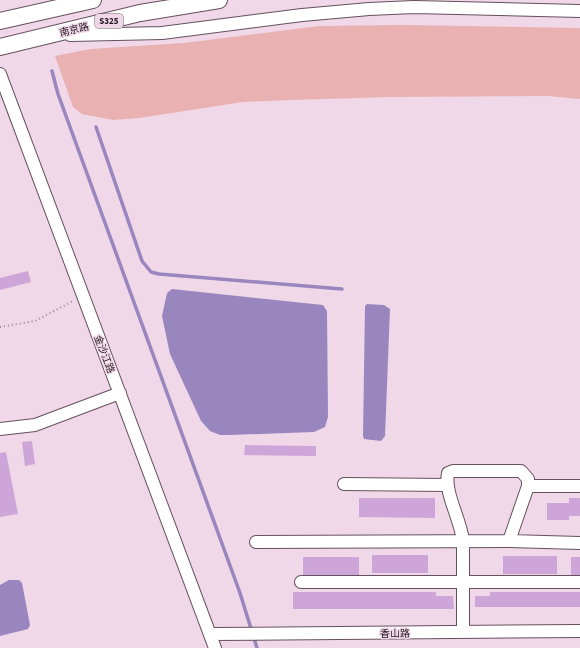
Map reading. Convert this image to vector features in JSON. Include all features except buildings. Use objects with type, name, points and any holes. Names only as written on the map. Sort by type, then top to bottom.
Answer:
[{"type":"main road","name":"S325","points":[[0,21],[93,0]]},
{"type":"main road","name":"南京路","points":[[0,47],[140,13],[219,0]]},
{"type":"street","points":[[48,35],[162,33],[340,6],[580,11]]},
{"type":"street","name":"金沙江路","points":[[1,81],[215,648]]},
{"type":"street","points":[[0,429],[35,425],[120,393]]},
{"type":"street","points":[[463,632],[462,529],[447,485],[448,473],[453,471],[521,471],[528,479],[528,486],[509,541]]},
{"type":"street","points":[[344,484],[447,485]]},
{"type":"street","points":[[528,486],[580,486]]},
{"type":"street","points":[[256,542],[509,541],[580,543]]},
{"type":"street","points":[[301,582],[580,582]]},
{"type":"street","name":"香山路","points":[[210,634],[580,631]]},
{"type":"path","points":[[0,327],[35,321],[83,295]]},
{"type":"shaded area","points":[[403,25],[580,28],[580,99],[548,96],[389,97],[243,102],[139,118],[113,120],[82,114],[73,107],[55,56],[90,49],[184,43],[319,26]]},
{"type":"shaded area","points":[[172,289],[323,305],[327,311],[328,417],[325,427],[314,432],[230,435],[220,435],[210,431],[201,421],[170,354],[162,316],[167,293]]},
{"type":"shaded area","points":[[367,304],[384,305],[390,309],[385,436],[381,441],[364,439],[363,436],[365,306]]},
{"type":"shaded area","points":[[9,580],[19,580],[22,583],[30,625],[28,629],[0,636],[0,585]]},
{"type":"waterway","points":[[52,71],[58,94],[240,593],[257,648]]},
{"type":"waterway","points":[[96,127],[142,261],[151,272],[159,274],[342,289]]}]
